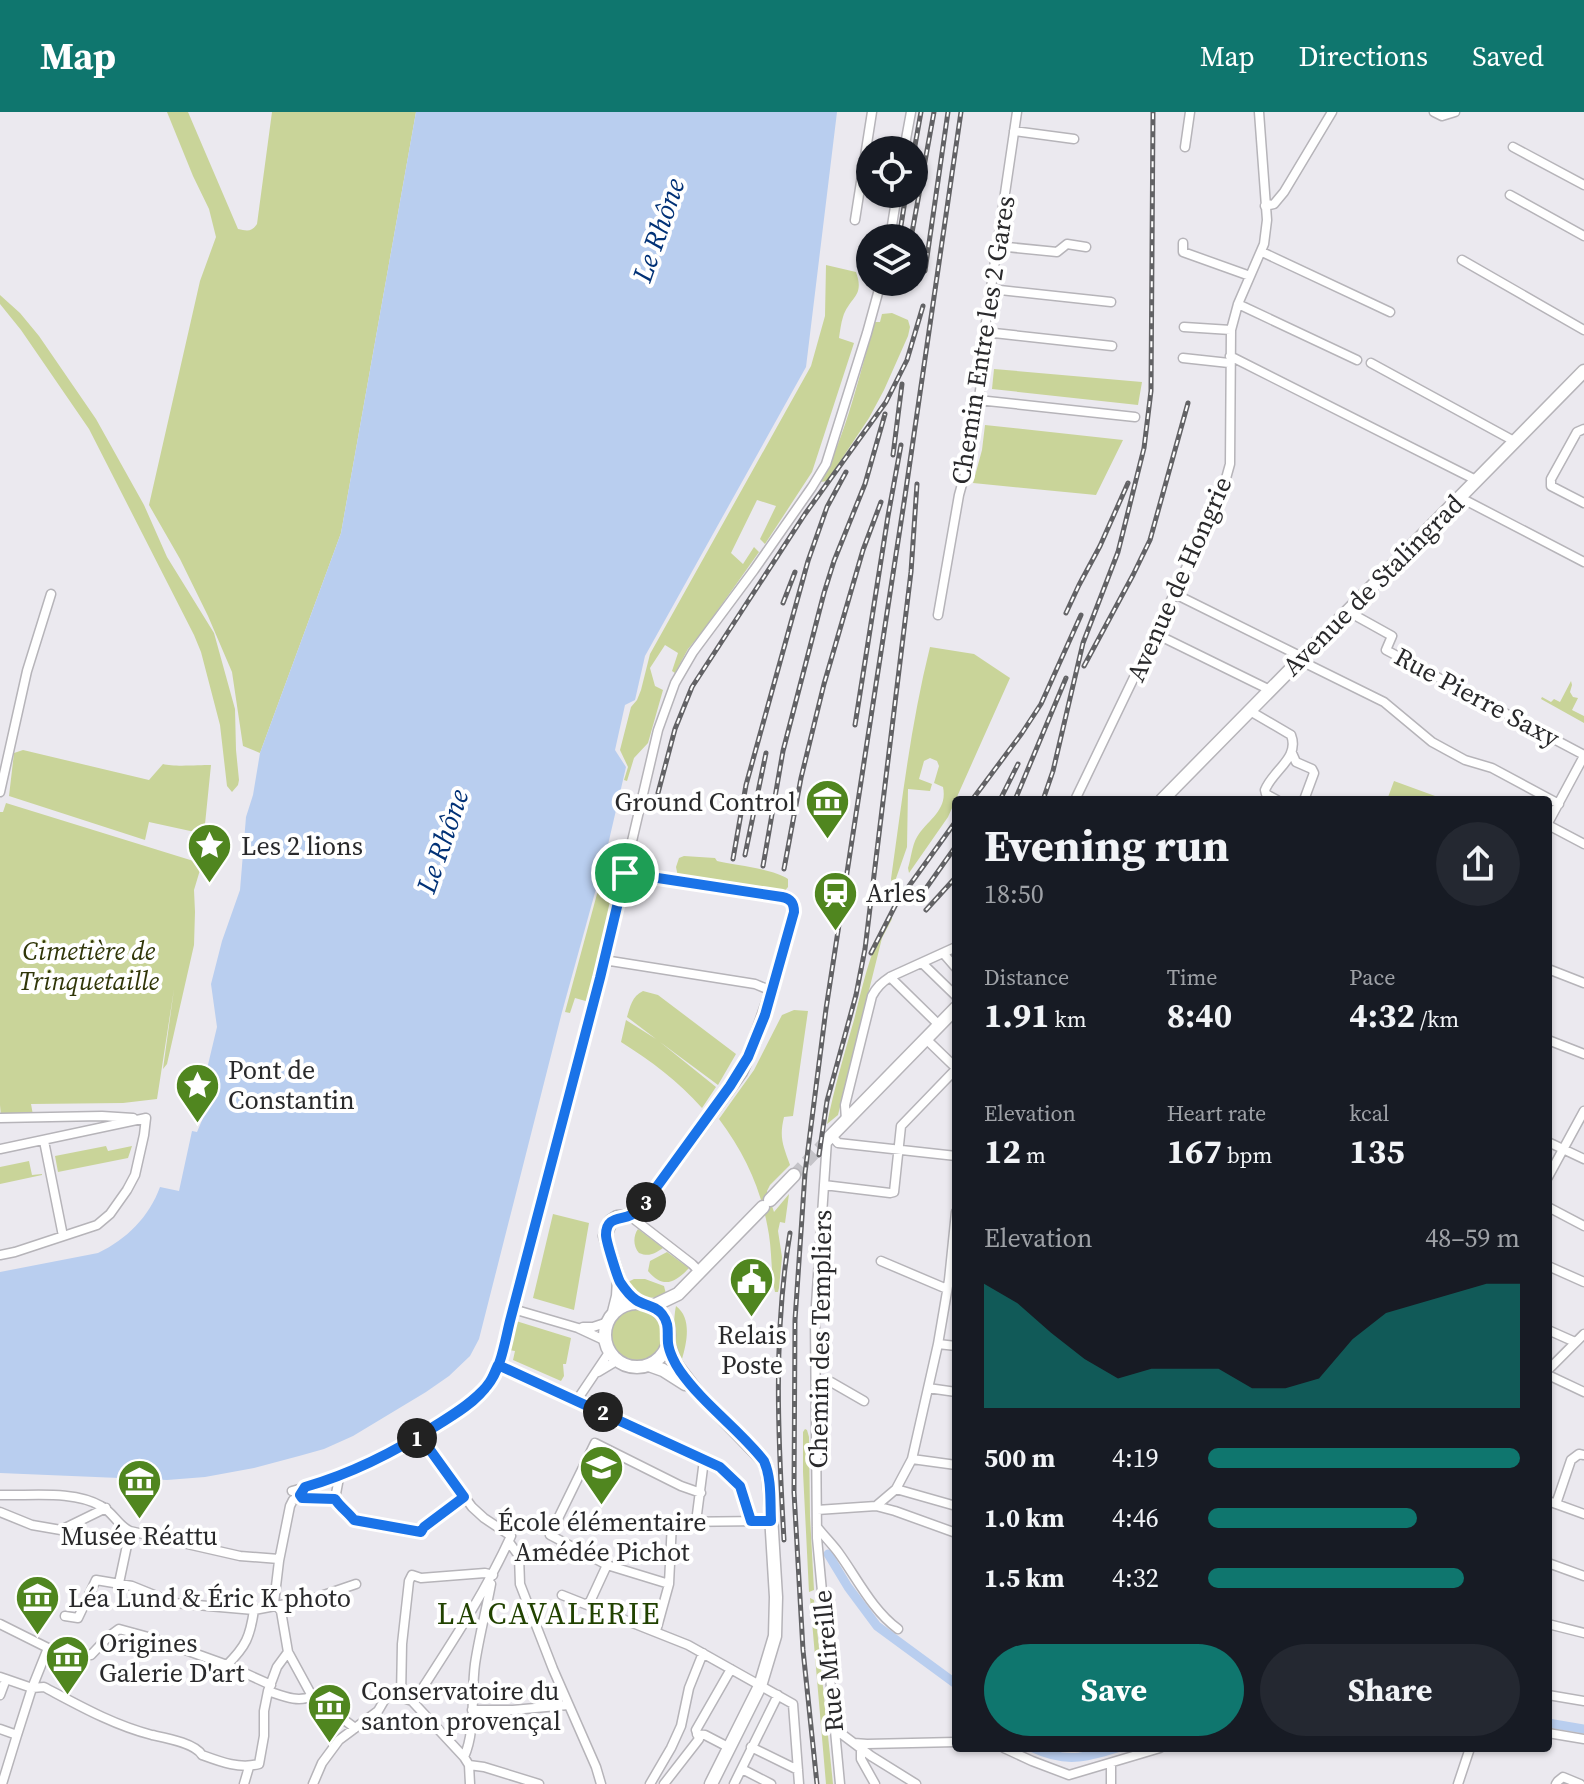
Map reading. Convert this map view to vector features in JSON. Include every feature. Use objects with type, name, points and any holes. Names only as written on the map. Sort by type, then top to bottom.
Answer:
[{"type":"main road","name":"Avenue de Stalingrad","points":[[1166,796],[1584,371]]},
{"type":"main road","points":[[639,1303],[619,1280],[605,1236],[611,1221],[630,1216],[645,1203],[741,1072],[772,991]]},
{"type":"main road","points":[[829,1138],[926,1039],[950,1019]]},
{"type":"main road","points":[[653,1306],[678,1294],[794,1175]]},
{"type":"main road","points":[[619,1280],[618,1296],[611,1317],[611,1351],[628,1365],[638,1367],[649,1365],[661,1356],[668,1343]]},
{"type":"main road","points":[[667,1321],[678,1294]]},
{"type":"main road","points":[[611,1317],[626,1305],[639,1303],[653,1306],[663,1315],[667,1321],[668,1343],[675,1363],[698,1393],[764,1461],[767,1469],[776,1597],[775,1636],[760,1686],[711,1784]]},
{"type":"main road","points":[[649,1365],[675,1377],[698,1393]]},
{"type":"street","points":[[855,220],[872,112]]},
{"type":"street","points":[[907,136],[911,112]]},
{"type":"street","name":"Chemin Entre les 2 Gares","points":[[938,615],[959,495],[971,452],[1017,112]]},
{"type":"street","points":[[1185,147],[1190,112]]},
{"type":"street","name":"Avenue de Hongrie","points":[[1077,796],[1175,594],[1222,490],[1230,464],[1231,330],[1238,304],[1262,252],[1267,220],[1259,112]]},
{"type":"street","points":[[1265,206],[1274,204],[1284,192],[1332,112]]},
{"type":"street","points":[[1434,112],[1442,116],[1455,112]]},
{"type":"street","points":[[1014,131],[1074,139]]},
{"type":"street","points":[[1513,147],[1584,185]]},
{"type":"street","points":[[1510,195],[1584,236]]},
{"type":"street","points":[[1183,243],[1183,252],[1250,276]]},
{"type":"street","points":[[997,246],[1057,252],[1067,244],[1086,247]]},
{"type":"street","points":[[1262,252],[1390,312]]},
{"type":"street","points":[[1462,260],[1584,330]]},
{"type":"street","points":[[991,289],[1111,302]]},
{"type":"street","points":[[292,1491],[339,1478],[420,1436],[467,1405],[488,1385],[498,1365],[604,960],[658,730],[675,683],[693,652],[826,464],[877,296]]},
{"type":"street","points":[[1238,304],[1357,360]]},
{"type":"street","points":[[1184,327],[1231,330]]},
{"type":"street","points":[[985,332],[1112,346]]},
{"type":"street","points":[[1183,358],[1230,359],[1476,480]]},
{"type":"street","points":[[1371,363],[1514,441]]},
{"type":"street","points":[[978,400],[1135,417]]},
{"type":"street","points":[[1584,428],[1577,432],[1551,479],[1551,486],[1584,503]]},
{"type":"street","points":[[1459,497],[1584,562]]},
{"type":"street","points":[[0,792],[27,671],[51,594]]},
{"type":"street","points":[[1175,594],[1384,702],[1432,742],[1465,760],[1492,768],[1544,796]]},
{"type":"street","name":"Rue Pierre Saxy","points":[[1347,611],[1392,636],[1386,650],[1584,755]]},
{"type":"street","points":[[1156,634],[1270,690]]},
{"type":"street","points":[[1250,711],[1291,735],[1294,740],[1292,753],[1270,779],[1265,790],[1270,796]]},
{"type":"street","points":[[1292,753],[1296,762],[1314,773],[1305,796]]},
{"type":"street","points":[[1552,817],[1584,755]]},
{"type":"street","points":[[1552,800],[1559,804]]},
{"type":"street","points":[[1552,826],[1584,844]]},
{"type":"street","points":[[604,960],[755,984],[772,991],[794,912],[791,900],[782,897],[625,873]]},
{"type":"street","points":[[846,1120],[845,1105],[872,996],[880,983],[952,949]]},
{"type":"street","points":[[943,953],[952,963]]},
{"type":"street","points":[[922,963],[952,992]]},
{"type":"street","points":[[1552,971],[1584,983]]},
{"type":"street","points":[[890,977],[950,1019]]},
{"type":"street","points":[[926,1039],[952,1064]]},
{"type":"street","points":[[1552,1042],[1584,1054]]},
{"type":"street","points":[[824,1185],[894,1192],[901,1126],[952,1072]]},
{"type":"street","points":[[1552,1170],[1584,1111]]},
{"type":"street","points":[[0,1118],[146,1118]]},
{"type":"street","points":[[0,1149],[146,1118]]},
{"type":"street","points":[[0,1255],[97,1225],[110,1214],[135,1175],[146,1118]]},
{"type":"street","points":[[829,1138],[838,1143],[952,1156]]},
{"type":"street","name":"Chemin des Templiers","points":[[817,1538],[815,1320],[829,1138]]},
{"type":"street","points":[[44,1141],[63,1236]]},
{"type":"street","points":[[1552,1144],[1584,1159]]},
{"type":"street","points":[[1552,1209],[1584,1226]]},
{"type":"street","points":[[630,1216],[700,1272]]},
{"type":"street","points":[[876,1506],[896,1489],[912,1459],[938,1344],[952,1259]]},
{"type":"street","points":[[881,1261],[950,1283]]},
{"type":"street","points":[[1552,1268],[1584,1282]]},
{"type":"street","points":[[513,1309],[578,1328],[611,1351],[577,1400]]},
{"type":"street","points":[[578,1328],[593,1327],[611,1317]]},
{"type":"street","points":[[1552,1332],[1575,1342]]},
{"type":"street","points":[[1552,1368],[1584,1334]]},
{"type":"street","points":[[938,1344],[952,1346]]},
{"type":"street","points":[[498,1365],[720,1467],[740,1486],[751,1521]]},
{"type":"street","points":[[1552,1374],[1584,1392]]},
{"type":"street","points":[[816,1381],[831,1382],[864,1401]]},
{"type":"street","points":[[928,1388],[952,1391]]},
{"type":"street","points":[[420,1436],[464,1497],[479,1514],[510,1539],[519,1556],[520,1584],[601,1784]]},
{"type":"street","points":[[669,1584],[607,1565],[550,1535],[595,1443],[701,1493]]},
{"type":"street","points":[[1584,1455],[1579,1454],[1571,1460],[1552,1503],[1584,1514]]},
{"type":"street","points":[[912,1459],[952,1464]]},
{"type":"street","points":[[696,1522],[704,1460]]},
{"type":"street","points":[[339,1478],[335,1499],[354,1520],[421,1532],[464,1497]]},
{"type":"street","points":[[302,1498],[300,1495],[305,1487]]},
{"type":"street","points":[[896,1489],[952,1505]]},
{"type":"street","points":[[0,1495],[88,1499],[106,1508],[124,1529],[130,1531],[240,1556],[279,1559]]},
{"type":"street","points":[[335,1499],[296,1498],[291,1503],[279,1559],[274,1603],[281,1611],[288,1652],[312,1696],[355,1728]]},
{"type":"street","points":[[817,1510],[876,1506],[952,1532]]},
{"type":"street","points":[[0,1512],[32,1525],[61,1530],[106,1508]]},
{"type":"street","points":[[656,1631],[669,1584],[672,1522],[771,1521]]},
{"type":"street","points":[[817,1527],[839,1552],[860,1586],[898,1629]]},
{"type":"street","points":[[119,1583],[130,1531]]},
{"type":"street","name":"Rue Mireille","points":[[817,1538],[840,1784]]},
{"type":"street","points":[[412,1701],[444,1656],[493,1575],[510,1539]]},
{"type":"street","points":[[1552,1564],[1584,1576]]},
{"type":"street","points":[[589,1604],[607,1565]]},
{"type":"street","points":[[401,1697],[402,1644],[412,1575],[421,1578],[493,1575]]},
{"type":"street","points":[[470,1784],[467,1761],[476,1662],[493,1575]]},
{"type":"street","points":[[65,1616],[78,1618],[96,1580],[132,1586],[174,1603],[254,1610],[312,1599],[356,1584]]},
{"type":"street","points":[[562,1595],[656,1631],[703,1653],[793,1704],[799,1784]]},
{"type":"street","points":[[227,1665],[242,1650],[251,1629],[254,1610]]},
{"type":"street","points":[[0,1624],[48,1648],[91,1655],[119,1629],[227,1665],[291,1699],[312,1696]]},
{"type":"street","points":[[1552,1625],[1584,1633]]},
{"type":"street","points":[[2,1784],[48,1648]]},
{"type":"street","points":[[244,1784],[264,1736],[264,1711],[277,1667],[288,1652]]},
{"type":"street","points":[[650,1784],[681,1726],[689,1688],[703,1653]]},
{"type":"street","points":[[664,1784],[699,1739],[696,1730],[731,1669]]},
{"type":"street","points":[[0,1695],[3,1678],[32,1688],[44,1687],[122,1725],[172,1739],[226,1764],[254,1765]]},
{"type":"street","points":[[734,1784],[778,1695]]},
{"type":"street","points":[[313,1784],[321,1765],[339,1740],[378,1711],[390,1696],[412,1701],[467,1761],[539,1784]]},
{"type":"street","points":[[1552,1696],[1584,1701]]},
{"type":"street","points":[[472,1710],[568,1705]]},
{"type":"street","points":[[0,1729],[17,1735]]},
{"type":"street","points":[[835,1729],[916,1784]]},
{"type":"street","points":[[697,1734],[730,1748]]},
{"type":"street","points":[[1552,1734],[1584,1739]]},
{"type":"street","points":[[858,1745],[952,1742]]},
{"type":"street","points":[[858,1745],[861,1759],[875,1784]]},
{"type":"street","points":[[751,1747],[798,1770]]},
{"type":"street","points":[[1017,1752],[1069,1775],[1148,1752]]},
{"type":"street","points":[[1458,1784],[1469,1752]]},
{"type":"street","points":[[1111,1764],[1111,1784]]},
{"type":"street","points":[[742,1769],[771,1784]]},
{"type":"street","points":[[1556,1784],[1563,1777],[1580,1784]]},
{"type":"green space","points":[[167,112],[188,112],[238,229],[247,230],[257,224],[272,112],[416,112],[341,533],[260,753],[243,746],[232,672],[180,559],[149,505],[200,281],[216,237],[209,209]]},
{"type":"green space","points":[[826,265],[856,272],[856,296],[843,317],[839,338],[854,343],[812,472],[765,544],[760,539],[776,506],[757,500],[731,553],[743,564],[754,547],[759,552],[688,649],[675,673],[672,671],[678,653],[665,645],[650,668],[655,686],[663,690],[648,743],[634,758],[627,781],[624,780],[628,767],[620,750],[650,654],[811,366],[825,316]]},
{"type":"green space","points":[[0,295],[39,336],[96,419],[144,505],[167,557],[214,633],[235,709],[239,780],[232,792],[227,786],[220,725],[194,635],[89,429],[0,304]]},
{"type":"green space","points":[[892,313],[908,320],[908,336],[869,418],[827,481],[821,482],[845,424],[875,322],[880,322],[882,314]]},
{"type":"green space","points":[[994,369],[1142,382],[1138,405],[992,389]]},
{"type":"green space","points":[[985,425],[1123,440],[1096,495],[973,483]]},
{"type":"green space","points":[[930,647],[974,654],[1010,678],[957,796],[952,796],[948,817],[909,873],[915,840],[940,809],[944,795],[943,787],[934,783],[939,766],[937,761],[930,758],[924,761],[919,779],[932,784],[930,791],[908,789],[907,847],[893,887],[891,879],[917,704]]},
{"type":"green space","points":[[1571,681],[1570,692],[1578,698],[1572,710],[1584,716],[1584,723],[1541,699],[1560,702]]},
{"type":"green space","points":[[23,750],[149,780],[163,764],[211,765],[204,834],[149,822],[145,840],[9,796],[14,753]]},
{"type":"green space","points":[[1394,781],[1435,796],[1388,796]]},
{"type":"green space","name":"Cimetière de Trinquetaille","points":[[6,803],[200,863],[194,890],[194,945],[167,1064],[163,1069],[174,989],[157,1099],[123,1103],[31,1104],[33,1115],[1,1116],[0,812],[3,812]]},
{"type":"green space","points":[[610,846],[621,847],[615,858],[620,860],[589,1002],[575,998],[570,1013],[565,1012]]},
{"type":"green space","points":[[679,858],[715,858],[717,861],[774,873],[788,879],[788,887],[783,893],[678,877],[676,867]]},
{"type":"green space","points":[[892,914],[882,938],[838,1115],[827,1124],[868,965],[878,938]]},
{"type":"green space","points":[[643,991],[658,995],[736,1054],[718,1085],[660,1042],[716,1087],[702,1108],[664,1072],[621,1042],[626,1020],[656,1039],[627,1017],[634,999]]},
{"type":"green space","points":[[794,1010],[808,1011],[793,1116],[784,1117],[782,1131],[790,1165],[767,1191],[774,1212],[789,1194],[785,1223],[780,1222],[778,1231],[782,1257],[779,1288],[775,1292],[769,1235],[757,1188],[745,1160],[719,1119],[754,1070],[782,1015]]},
{"type":"green space","points":[[106,1146],[108,1151],[132,1146],[128,1158],[58,1172],[55,1156]]},
{"type":"green space","points":[[29,1161],[32,1175],[42,1175],[0,1184],[0,1167]]},
{"type":"green space","points":[[553,1214],[589,1223],[574,1310],[533,1298]]},
{"type":"green space","points":[[638,1229],[663,1248],[651,1254],[639,1253],[634,1241]]},
{"type":"green space","points":[[667,1252],[689,1268],[674,1280],[664,1282],[648,1271],[650,1261]]},
{"type":"green space","points":[[645,1279],[664,1286],[666,1294],[649,1298],[639,1295],[626,1283]]},
{"type":"green space","points":[[676,1306],[686,1324],[687,1338],[682,1359],[685,1364],[674,1352]]},
{"type":"green space","points":[[637,1308],[656,1317],[665,1334],[661,1348],[650,1360],[638,1363],[626,1359],[611,1338],[612,1326],[619,1315]]},
{"type":"green space","points":[[516,1321],[571,1338],[561,1381],[513,1360],[515,1351],[509,1350]]},
{"type":"green space","points":[[805,1429],[809,1437],[814,1590],[809,1592],[803,1472]]},
{"type":"green space","points":[[810,1598],[814,1600],[833,1784],[826,1784]]},
{"type":"water","name":"Le Rhône","points":[[416,112],[837,112],[806,367],[645,656],[635,700],[625,705],[615,750],[626,767],[607,849],[479,1339],[470,1356],[426,1392],[353,1436],[324,1449],[254,1468],[167,1480],[0,1473],[0,1272],[98,1253],[118,1241],[143,1217],[160,1187],[179,1191],[192,1131],[197,1132],[203,1118],[196,1115],[217,1027],[211,984],[240,890],[246,817],[260,753],[341,533]]},
{"type":"waterway","points":[[828,1554],[877,1626],[952,1681]]},
{"type":"waterway","points":[[1552,1724],[1584,1729]]},
{"type":"waterway","points":[[1042,1752],[1065,1757],[1102,1752]]},
{"type":"tunnel","points":[[794,1175],[827,1140]]},
{"type":"railway","points":[[917,136],[921,112]]},
{"type":"railway","points":[[914,224],[934,112]]},
{"type":"railway","points":[[928,250],[948,112]]},
{"type":"railway","points":[[817,1784],[803,1650],[794,1492],[795,1320],[805,1173],[826,1009],[961,112]]},
{"type":"railway","points":[[1044,796],[1083,643],[1118,552],[1144,448],[1151,391],[1153,112]]},
{"type":"railway","points":[[901,224],[904,208]]},
{"type":"railway","points":[[658,793],[675,729],[692,687],[805,514],[886,402],[907,360],[923,306]]},
{"type":"railway","points":[[893,455],[902,384]]},
{"type":"railway","points":[[1084,666],[1150,540],[1188,403]]},
{"type":"railway","points":[[763,866],[783,751],[824,593],[865,484],[885,414]]},
{"type":"railway","points":[[855,725],[901,445]]},
{"type":"railway","points":[[733,859],[746,785],[808,561],[827,507],[846,472]]},
{"type":"railway","points":[[1066,613],[1128,483]]},
{"type":"railway","points":[[819,1155],[827,1101],[856,995],[865,949],[911,572],[917,484]]},
{"type":"railway","points":[[784,869],[801,778],[824,684],[863,550],[881,502]]},
{"type":"railway","points":[[783,603],[795,572]]},
{"type":"railway","points":[[975,796],[1041,704],[1081,615]]},
{"type":"railway","points":[[1017,796],[1066,678]]},
{"type":"railway","points":[[745,855],[766,753]]},
{"type":"railway","points":[[1002,796],[1018,764]]},
{"type":"railway","points":[[871,953],[896,904],[952,827]]},
{"type":"railway","points":[[917,901],[952,852]]},
{"type":"railway","points":[[926,910],[952,881]]},
{"type":"railway","points":[[784,1540],[779,1348],[790,1233]]},
{"type":"place","name":"Ground Control","points":[[827,841]]},
{"type":"place","name":"Les 2 lions","points":[[210,885]]},
{"type":"place","name":"Arles","points":[[835,932]]},
{"type":"place","name":"Pont de Constantin","points":[[197,1124]]},
{"type":"place","name":"Relais Poste","points":[[752,1319]]},
{"type":"place","name":"École élémentaire Amédée Pichot","points":[[602,1506]]},
{"type":"place","name":"Musée Réattu","points":[[139,1520]]},
{"type":"place","name":"Léa Lund & Éric K photo","points":[[37,1637]]},
{"type":"place","name":"Origines Galerie D'art","points":[[68,1697]]},
{"type":"place","name":"Conservatoire du santon provençal","points":[[330,1745]]},
{"type":"district","name":"LA CAVALERIE","points":[[549,1613]]},
{"type":"route","points":[[625,873],[511,1317],[498,1365],[488,1385],[467,1405],[420,1436],[373,1463],[339,1478],[305,1487],[300,1495],[302,1498],[335,1499],[354,1520],[421,1532],[464,1497],[420,1436],[442,1422],[467,1405],[488,1385],[498,1365],[720,1467],[740,1486],[751,1521],[771,1521],[769,1483],[764,1461],[680,1371],[668,1343],[667,1321],[659,1310],[639,1303],[629,1295],[619,1280],[605,1236],[611,1221],[630,1216],[645,1203],[741,1072],[765,1015],[794,905],[791,900],[782,897],[625,873]]}]
